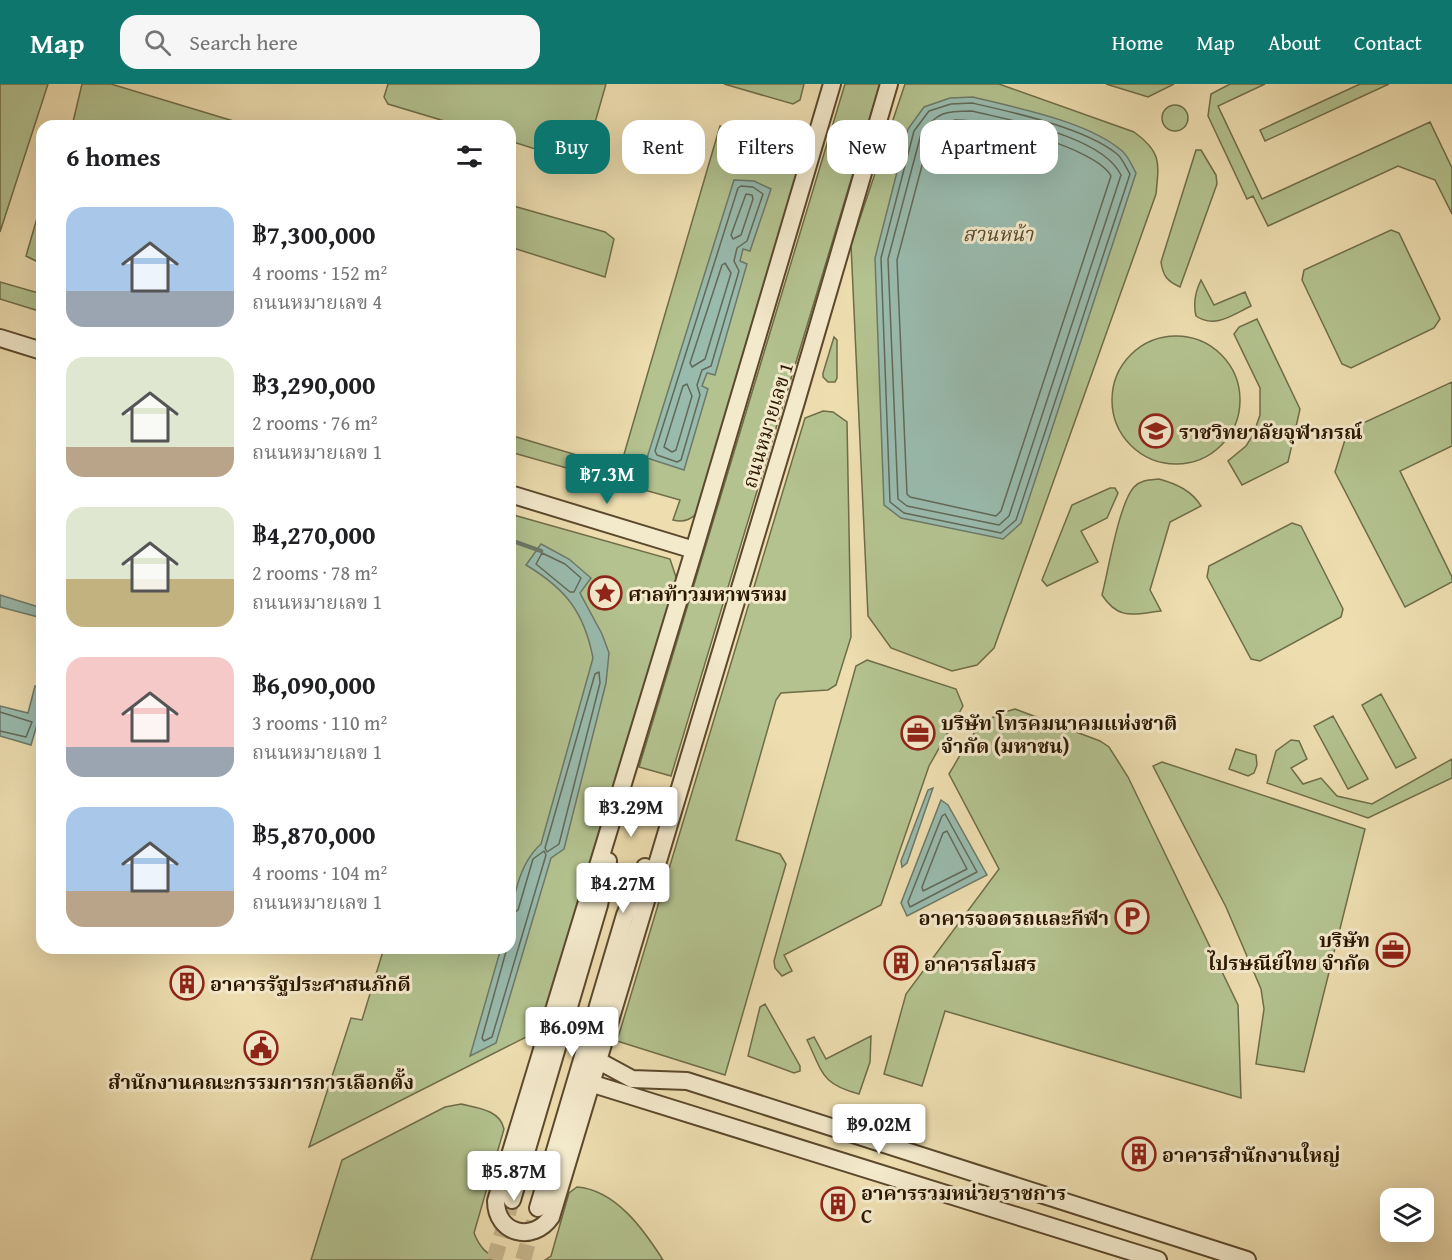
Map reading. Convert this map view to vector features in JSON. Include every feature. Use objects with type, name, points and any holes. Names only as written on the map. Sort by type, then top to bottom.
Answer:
[{"type":"street","name":"ถนนหมายเลข 1","points":[[832,84],[694,550],[496,1201],[498,1216],[511,1230],[527,1233],[546,1224],[551,1217],[681,777],[794,412],[889,84]]},
{"type":"street","points":[[0,338],[36,349]]},
{"type":"street","points":[[516,496],[694,550]]},
{"type":"street","name":"ถนนหมายเลข 1","points":[[512,1200],[599,906],[628,763]]},
{"type":"street","name":"ถนนหมายเลข 1","points":[[538,1208],[625,915],[681,777]]},
{"type":"street","points":[[597,1060],[632,1079],[687,1081],[1247,1260]]},
{"type":"street","points":[[666,1107],[657,1097],[661,1087],[687,1081]]},
{"type":"street","points":[[590,1083],[1158,1260]]},
{"type":"green space","points":[[0,84],[48,84],[36,120],[0,232]]},
{"type":"green space","points":[[82,84],[111,84],[230,120],[73,120]]},
{"type":"green space","points":[[388,84],[606,84],[596,120],[534,120],[534,149],[516,143],[516,120],[441,120],[388,104],[384,97]]},
{"type":"green space","points":[[724,84],[804,84],[800,100],[793,104]]},
{"type":"green space","points":[[845,84],[880,84],[869,120],[834,120]]},
{"type":"green space","name":"สวนหน้า","points":[[905,84],[999,84],[1134,132],[1150,146],[1158,166],[1156,194],[994,648],[977,665],[952,671],[891,648],[868,616],[851,245],[875,174],[908,174],[908,120],[893,120]]},
{"type":"green space","points":[[1106,84],[1174,84],[1148,97]]},
{"type":"green space","points":[[1230,84],[1265,84],[1218,106],[1262,199],[1430,122],[1452,168],[1452,214],[1435,180],[1398,166],[1268,226],[1253,196],[1247,199],[1208,116],[1211,94]]},
{"type":"green space","points":[[1360,84],[1389,84],[1265,141],[1260,130]]},
{"type":"green space","points":[[1175,105],[1184,109],[1188,118],[1184,127],[1175,131],[1166,127],[1162,118],[1166,109]]},
{"type":"green space","points":[[717,136],[717,174],[800,174],[700,510],[694,516],[688,520],[673,520],[680,500],[516,454],[516,437],[620,468]]},
{"type":"green space","points":[[827,144],[827,174],[853,174],[671,776],[639,767]]},
{"type":"green space","points":[[1196,150],[1201,150],[1216,175],[1217,184],[1180,287],[1166,278],[1161,262]]},
{"type":"green space","points":[[516,207],[605,232],[614,239],[605,277],[516,249]]},
{"type":"green space","points":[[36,222],[36,261],[26,256]]},
{"type":"green space","points":[[1391,230],[1399,233],[1440,319],[1434,328],[1351,368],[1342,364],[1302,280],[1304,270]]},
{"type":"green space","points":[[1201,280],[1214,305],[1245,292],[1251,306],[1224,319],[1203,320],[1196,316],[1195,307],[1196,293]]},
{"type":"green space","points":[[0,282],[36,292],[36,310],[0,299]]},
{"type":"green space","points":[[1257,319],[1300,409],[1288,462],[1242,485],[1228,461],[1246,446],[1253,435],[1260,415],[1260,388],[1234,334],[1239,327]]},
{"type":"green space","points":[[1176,336],[1200,341],[1221,355],[1235,376],[1240,400],[1235,424],[1221,445],[1200,459],[1176,464],[1152,459],[1131,445],[1117,424],[1112,400],[1117,376],[1131,355],[1152,341]]},
{"type":"green space","points":[[834,337],[837,340],[837,378],[835,382],[828,382],[823,377],[823,373]]},
{"type":"green space","points":[[1452,382],[1452,446],[1400,471],[1452,577],[1452,582],[1405,607],[1335,472],[1348,430]]},
{"type":"green space","points":[[823,411],[833,412],[847,422],[851,637],[836,685],[828,690],[781,693],[776,700],[736,840],[780,854],[786,864],[725,1075],[617,1041],[805,418]]},
{"type":"green space","points":[[1159,479],[1183,489],[1201,506],[1170,522],[1150,590],[1161,611],[1128,614],[1115,609],[1102,595],[1115,538],[1124,507],[1134,487],[1142,482]]},
{"type":"green space","points":[[1110,488],[1115,488],[1118,493],[1107,518],[1081,531],[1098,562],[1047,586],[1042,580],[1072,505]]},
{"type":"green space","points":[[516,516],[670,559],[677,580],[542,1029],[309,1147],[351,1018],[362,1020],[382,954],[516,954]]},
{"type":"green space","points":[[1292,523],[1301,526],[1343,609],[1341,617],[1260,661],[1251,659],[1207,577],[1209,566]]},
{"type":"green space","points":[[867,660],[956,689],[963,706],[929,766],[881,905],[784,955],[792,971],[782,976],[775,968],[774,961],[856,666]]},
{"type":"green space","points":[[1381,694],[1416,758],[1396,768],[1362,705]]},
{"type":"green space","points":[[1015,709],[1100,741],[1109,747],[1128,777],[1238,1005],[1241,1098],[945,1011],[922,1086],[884,1074],[906,994],[999,869],[949,774],[974,732],[990,719]]},
{"type":"green space","points":[[1333,716],[1368,779],[1348,789],[1314,726]]},
{"type":"green space","points":[[1291,740],[1299,741],[1307,759],[1291,768],[1303,784],[1321,778],[1337,796],[1372,804],[1452,759],[1452,778],[1368,818],[1267,783],[1276,751]]},
{"type":"green space","points":[[1236,749],[1256,755],[1257,765],[1254,773],[1248,776],[1229,769]]},
{"type":"green space","points":[[1162,762],[1365,829],[1304,1072],[1256,1064],[1264,1009],[1261,989],[1226,907],[1153,766]]},
{"type":"green space","points":[[765,1004],[800,1066],[800,1071],[794,1073],[748,1056],[760,1007]]},
{"type":"green space","points":[[871,1036],[870,1062],[859,1094],[837,1086],[825,1076],[807,1040],[814,1037],[826,1059]]},
{"type":"green space","points":[[461,1104],[493,1114],[502,1123],[504,1129],[474,1233],[484,1250],[501,1260],[311,1260],[342,1160],[445,1107]]},
{"type":"green space","points":[[577,1187],[604,1195],[628,1213],[663,1260],[545,1260],[551,1256],[569,1193]]},
{"type":"water","name":"สวนหน้า","points":[[973,97],[1070,123],[1106,140],[1123,152],[1136,173],[1021,523],[1003,539],[901,518],[884,505],[875,258],[896,174],[908,174],[908,129],[924,107],[950,98]]},
{"type":"water","points":[[734,180],[754,181],[771,189],[750,251],[743,249],[740,261],[747,264],[715,375],[707,373],[702,386],[708,389],[684,470],[647,458]]},
{"type":"water","points":[[541,544],[569,559],[591,578],[580,593],[602,634],[609,653],[606,683],[564,849],[551,858],[496,1043],[470,1056],[499,954],[516,954],[516,892],[525,865],[541,844],[593,658],[584,627],[571,603],[552,583],[526,565]]},
{"type":"water","points":[[0,595],[36,606],[36,616],[0,607]]},
{"type":"water","points":[[35,686],[36,728],[31,745],[0,736],[0,706],[28,713]]},
{"type":"water","points":[[933,788],[907,863],[902,867],[901,861],[928,790]]},
{"type":"water","points":[[941,800],[948,805],[987,875],[907,916],[901,903]]},
{"type":"waterway","points":[[516,542],[541,551]]},
{"type":"tunnel","points":[[494,1260],[512,1200]]},
{"type":"tunnel","points":[[523,1260],[538,1208]]},
{"type":"place","name":"ราชวิทยาลัยจุฬาภรณ์","points":[[1156,431]]},
{"type":"place","name":"ศาลท้าวมหาพรหม","points":[[605,593]]},
{"type":"place","name":"บริษัท โทรคมนาคมแห่งชาติ จำกัด (มหาชน)","points":[[918,733]]},
{"type":"place","name":"อาคารจอดรถและกีฬา","points":[[1132,917]]},
{"type":"place","name":"บริษัท ไปรษณีย์ไทย จำกัด","points":[[1393,950]]},
{"type":"place","name":"อาคารสโมสร","points":[[901,963]]},
{"type":"place","name":"อาคารรัฐประศาสนภักดี","points":[[187,983]]},
{"type":"place","name":"สำนักงานคณะกรรมการการเลือกตั้ง","points":[[261,1048]]},
{"type":"place","name":"อาคารสำนักงานใหญ่","points":[[1139,1154]]},
{"type":"place","name":"อาคารรวมหน่วยราชการ C","points":[[838,1204]]}]
